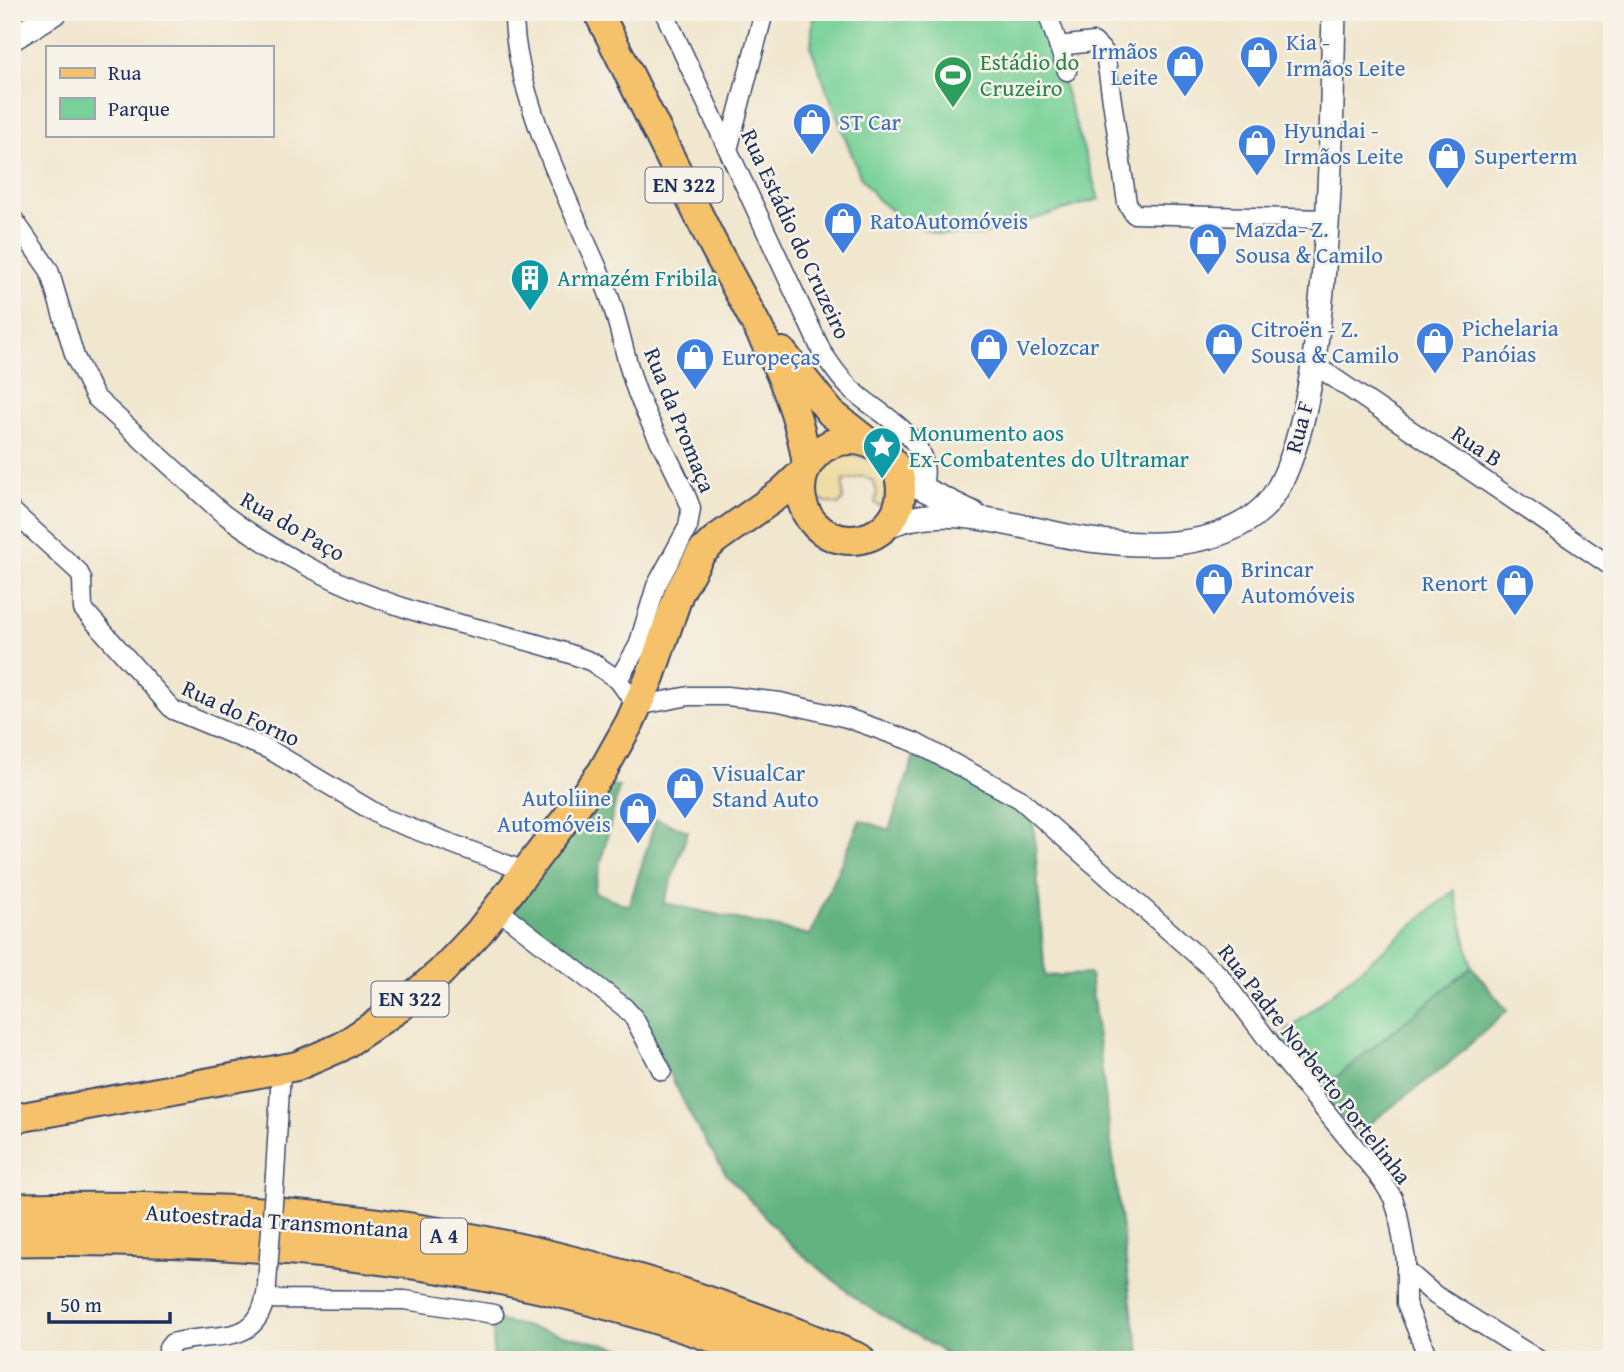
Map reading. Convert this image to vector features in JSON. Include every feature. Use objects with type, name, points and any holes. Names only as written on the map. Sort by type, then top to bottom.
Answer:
[{"type":"highway","name":"Autoestrada Transmontana","points":[[12,1209],[227,1213],[368,1224],[434,1234],[537,1254],[627,1277],[756,1319],[858,1360]]},
{"type":"highway","name":"Autoestrada Transmontana","points":[[12,1239],[244,1242],[351,1252],[444,1265],[576,1293],[706,1332],[780,1360]]},
{"type":"main road","name":"EN 322","points":[[598,12],[712,242],[756,321],[798,416],[805,469],[802,500],[816,525],[828,534],[856,539],[883,528]]},
{"type":"main road","name":"EN 322","points":[[756,321],[831,413],[890,458],[897,469]]},
{"type":"main road","name":"EN 322","points":[[12,1119],[281,1071],[341,1047],[379,1022],[440,973],[527,872],[602,772],[637,706],[693,564],[716,538],[744,521],[805,469],[818,452],[837,442],[854,439],[869,443]]},
{"type":"main road","points":[[883,528],[900,501],[901,485],[897,469]]},
{"type":"main road","name":"EN 322","points":[[744,521],[779,518],[816,525]]},
{"type":"street","points":[[12,39],[56,12]]},
{"type":"street","name":"Rua da Promaça","points":[[514,12],[517,44],[541,131],[611,299],[636,388],[691,508],[688,527],[656,586],[638,646],[618,680]]},
{"type":"street","name":"Rua Estádio do Cruzeiro","points":[[664,12],[729,146],[822,352],[850,389],[915,442],[925,471],[922,489]]},
{"type":"street","points":[[729,146],[764,12]]},
{"type":"street","points":[[1047,12],[1066,71]]},
{"type":"street","name":"Rua F","points":[[989,519],[1070,537],[1130,543],[1172,543],[1227,531],[1264,508],[1279,488],[1297,440],[1315,365],[1325,219],[1334,12]]},
{"type":"street","points":[[1058,46],[1094,42],[1105,53],[1127,203],[1134,214],[1325,219]]},
{"type":"street","name":"Rua do Paço","points":[[12,216],[50,270],[75,357],[95,397],[231,520],[323,573],[373,597],[581,658],[618,680],[637,706]]},
{"type":"street","name":"Rua B","points":[[1315,365],[1612,567]]},
{"type":"street","points":[[897,469],[922,489],[989,519]]},
{"type":"street","name":"Rua do Forno","points":[[12,511],[78,571],[82,579],[83,609],[173,710],[270,750],[384,818],[527,872]]},
{"type":"street","points":[[883,528],[901,520],[924,516],[989,519]]},
{"type":"street","name":"Rua Padre Norberto Portelinha","points":[[637,706],[677,698],[727,696],[780,702],[847,718],[914,741],[1026,803],[1155,915],[1227,984],[1279,1054],[1384,1183],[1396,1206],[1406,1263],[1406,1304],[1429,1360]]},
{"type":"street","points":[[497,909],[624,1007],[634,1018],[662,1072]]},
{"type":"street","points":[[170,1360],[169,1348],[174,1342],[231,1334],[249,1327],[261,1316],[266,1291],[281,1071]]},
{"type":"street","points":[[1406,1263],[1435,1295],[1539,1360]]},
{"type":"street","points":[[266,1291],[399,1300],[494,1314]]},
{"type":"green space","name":"Estádio do Cruzeiro","points":[[806,12],[1041,12],[1099,199],[979,236],[936,234],[900,218],[877,199],[860,176],[811,48],[813,16],[806,15]]},
{"type":"green space","points":[[916,751],[992,790],[1033,818],[1045,976],[1090,974],[1133,1318],[1142,1360],[957,1360],[859,1301],[791,1245],[726,1174],[696,1126],[644,1023],[630,1002],[511,912],[606,783],[619,787],[594,892],[629,906],[656,819],[688,831],[664,903],[810,935],[860,820],[889,830]]},
{"type":"green space","points":[[1454,890],[1472,967],[1318,1092],[1278,1039]]},
{"type":"green space","points":[[1472,967],[1507,1011],[1447,1065],[1356,1134],[1318,1092]]},
{"type":"green space","points":[[493,1319],[656,1356],[665,1360],[493,1360]]},
{"type":"sand","points":[[845,454],[865,458],[879,470],[886,486],[882,507],[875,503],[877,492],[873,481],[863,476],[843,481],[843,499],[839,505],[815,499],[818,474],[834,457]]},
{"type":"place","name":"Kia - Irmãos Leite","points":[[1259,89]]},
{"type":"place","name":"Irmãos Leite","points":[[1185,98]]},
{"type":"place","name":"Estádio do Cruzeiro","points":[[953,109]]},
{"type":"place","name":"ST Car","points":[[812,156]]},
{"type":"place","name":"Hyundai - Irmãos Leite","points":[[1257,177]]},
{"type":"place","name":"Superterm","points":[[1447,190]]},
{"type":"place","name":"RatoAutomóveis","points":[[843,255]]},
{"type":"place","name":"Mazda- Z. Sousa & Camilo","points":[[1208,276]]},
{"type":"place","name":"Armazém Fribila","points":[[530,312]]},
{"type":"place","name":"Pichelaria Panóias","points":[[1435,375]]},
{"type":"place","name":"Citroën - Z. Sousa & Camilo","points":[[1224,376]]},
{"type":"place","name":"Velozcar","points":[[989,381]]},
{"type":"place","name":"Europeças","points":[[695,391]]},
{"type":"place","name":"Monumento aos Ex-Combatentes do Ultramar","points":[[882,480]]},
{"type":"place","name":"Brincar Automóveis","points":[[1214,616]]},
{"type":"place","name":"Renort","points":[[1515,617]]},
{"type":"place","name":"VisualCar Stand Auto","points":[[685,820]]},
{"type":"place","name":"Autoliine Automóveis","points":[[638,845]]}]
